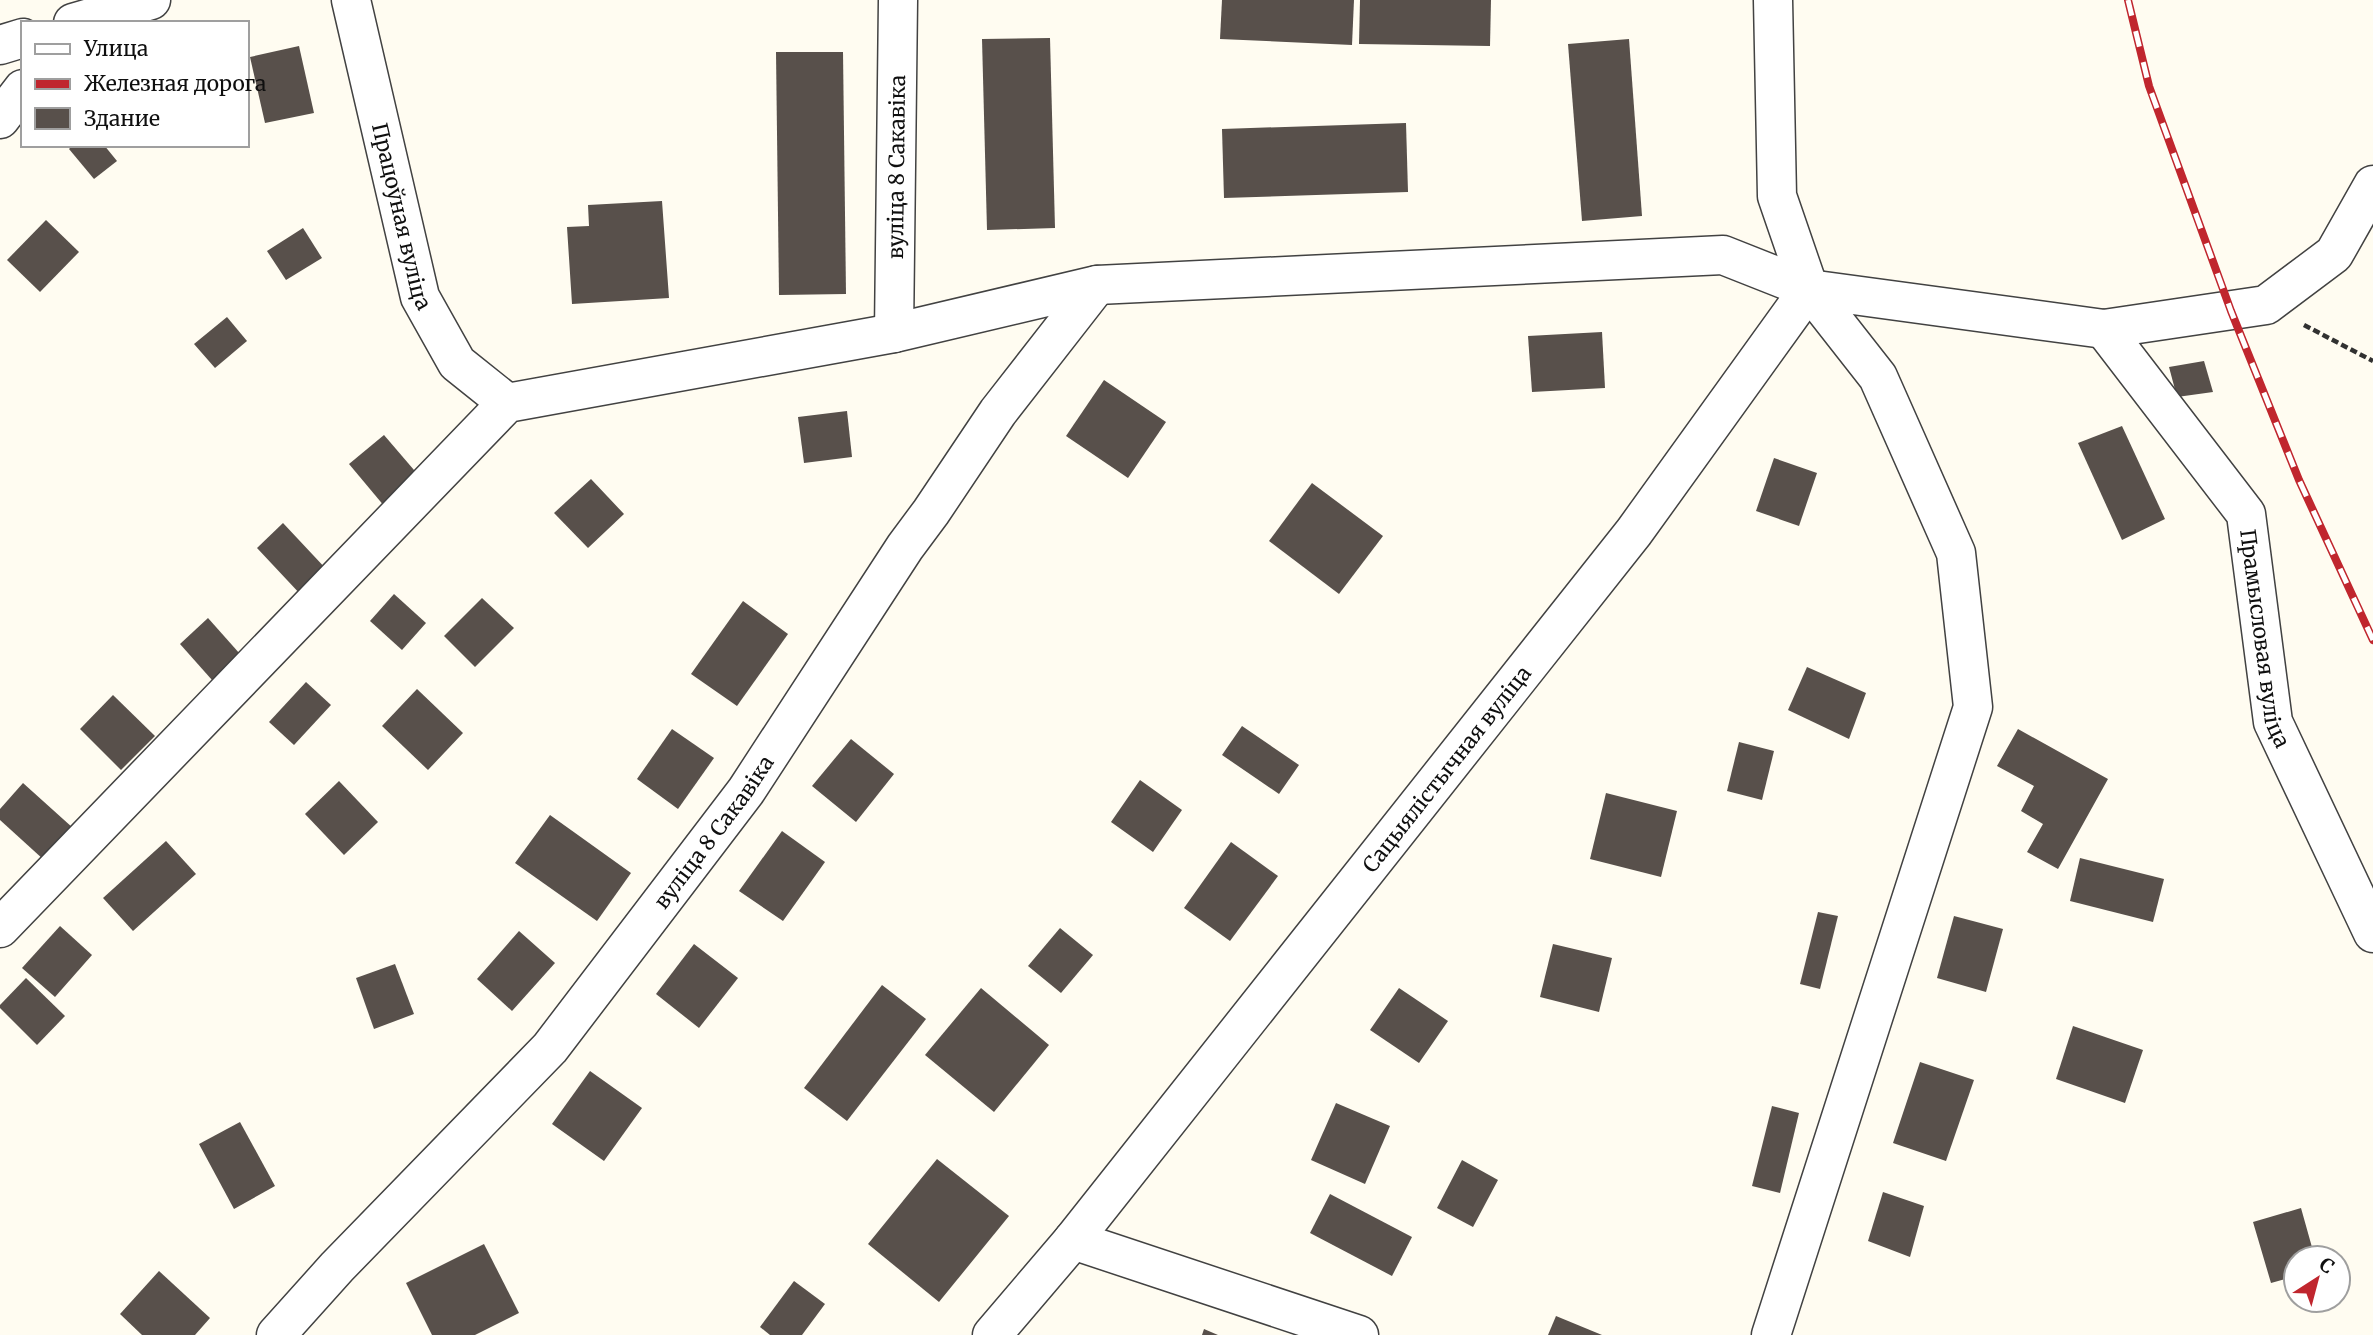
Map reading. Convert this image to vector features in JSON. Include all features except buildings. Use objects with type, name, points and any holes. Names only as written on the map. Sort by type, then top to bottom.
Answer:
[{"type":"street","points":[[81,21],[151,0]]},
{"type":"street","name":"Працоўная вуліца","points":[[351,0],[420,297],[457,363],[507,402]]},
{"type":"street","name":"вуліца 8 Сакавіка","points":[[894,333],[898,0]]},
{"type":"street","points":[[1771,1335],[1973,707],[1956,552],[1878,377],[1809,289],[1777,196],[1773,0]]},
{"type":"street","points":[[0,45],[21,39]]},
{"type":"street","points":[[0,119],[21,92]]},
{"type":"street","points":[[0,928],[507,402],[894,333],[1097,285],[1723,255],[1809,289],[2104,329],[2266,305],[2334,254],[2373,185]]},
{"type":"street","name":"вуліца 8 Сакавіка","points":[[276,1335],[337,1267],[550,1048],[746,790],[905,547],[998,412],[1097,285]]},
{"type":"street","name":"Сацыялістычная вуліца","points":[[992,1335],[1073,1240],[1634,532],[1809,289]]},
{"type":"street","name":"Прамысловая вуліца","points":[[2104,329],[2246,514],[2273,722],[2373,933]]},
{"type":"street","points":[[1073,1240],[1359,1335]]},
{"type":"path","points":[[2266,305],[2373,362]]},
{"type":"railway","points":[[2128,0],[2149,86],[2231,311],[2299,480],[2373,640]]}]
